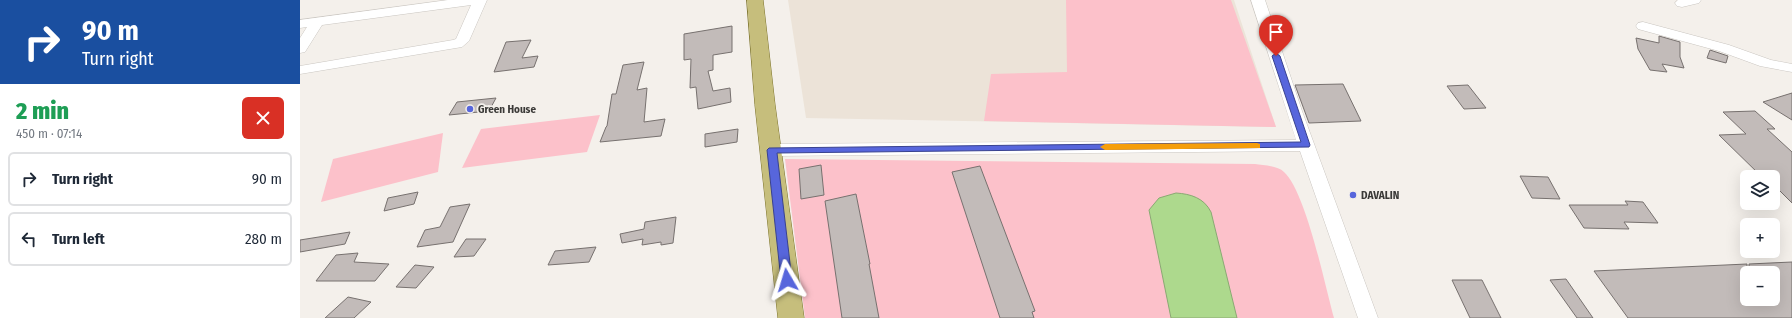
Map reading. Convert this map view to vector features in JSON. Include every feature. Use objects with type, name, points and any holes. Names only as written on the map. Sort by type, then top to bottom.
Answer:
[{"type":"main road","points":[[755,0],[766,114],[772,150],[791,318]]},
{"type":"street","points":[[300,24],[479,0],[462,41],[457,44],[300,70]]},
{"type":"street","points":[[1258,0],[1306,145],[1368,318]]},
{"type":"street","points":[[300,49],[318,21]]},
{"type":"street","points":[[1643,26],[1725,49],[1756,61],[1792,68]]},
{"type":"street","points":[[772,150],[1306,145]]},
{"type":"shaded area","points":[[788,0],[1234,0],[1276,127],[806,118]]},
{"type":"shaded area","points":[[1066,0],[1231,0],[1276,127],[984,121],[991,74],[1067,72]]},
{"type":"shaded area","points":[[600,115],[587,152],[462,168],[481,129]]},
{"type":"shaded area","points":[[443,133],[438,172],[321,202],[333,159]]},
{"type":"shaded area","points":[[785,159],[1255,164],[1274,167],[1284,172],[1292,183],[1300,199],[1314,240],[1334,318],[805,318]]},
{"type":"shaded area","points":[[1176,193],[1187,194],[1201,200],[1211,212],[1237,318],[1171,318],[1149,210],[1159,198]]},
{"type":"building","points":[[732,26],[732,52],[713,55],[713,70],[708,71],[713,91],[730,88],[731,102],[698,109],[696,87],[690,88],[691,59],[684,60],[684,34]]},
{"type":"building","points":[[1659,36],[1680,42],[1680,57],[1684,68],[1662,64],[1667,72],[1650,70],[1638,49],[1636,38],[1659,43]]},
{"type":"building","points":[[531,40],[522,58],[538,56],[534,67],[494,72],[506,42]]},
{"type":"building","points":[[1710,50],[1728,56],[1726,63],[1707,58]]},
{"type":"building","points":[[644,62],[637,90],[647,88],[644,122],[665,119],[661,136],[600,142],[607,126],[612,94],[616,94],[623,65]]},
{"type":"building","points":[[1343,84],[1361,121],[1309,123],[1295,85]]},
{"type":"building","points":[[1468,85],[1486,108],[1464,109],[1447,86]]},
{"type":"building","points":[[1792,93],[1792,120],[1763,102]]},
{"type":"building","points":[[496,98],[489,111],[449,115],[457,102]]},
{"type":"building","points":[[1755,111],[1775,129],[1767,129],[1792,152],[1792,203],[1780,191],[1780,170],[1755,170],[1719,135],[1746,134],[1723,112]]},
{"type":"building","points":[[738,129],[737,142],[705,147],[705,134]]},
{"type":"building","points":[[821,165],[824,195],[801,199],[799,169]]},
{"type":"building","points":[[980,166],[1035,311],[1032,312],[1034,318],[1000,318],[952,172]]},
{"type":"building","points":[[1520,176],[1548,177],[1560,199],[1532,198]]},
{"type":"building","points":[[418,192],[414,204],[384,211],[388,198]]},
{"type":"building","points":[[856,194],[879,318],[842,318],[825,201]]},
{"type":"building","points":[[1625,201],[1643,202],[1658,223],[1624,222],[1629,229],[1584,228],[1569,205],[1628,205]]},
{"type":"building","points":[[470,204],[453,242],[417,247],[425,230],[440,227],[450,207]]},
{"type":"building","points":[[676,217],[673,243],[661,245],[661,242],[642,245],[643,239],[622,243],[620,234],[644,229],[645,222]]},
{"type":"building","points":[[350,232],[345,244],[300,252],[300,240]]},
{"type":"building","points":[[466,239],[486,239],[474,256],[454,257]]},
{"type":"building","points":[[596,247],[589,262],[548,265],[555,251]]},
{"type":"building","points":[[358,253],[354,262],[389,264],[375,281],[316,281],[336,255]]},
{"type":"building","points":[[1792,262],[1792,318],[1628,318],[1594,271],[1747,264],[1747,266],[1740,266],[1740,306],[1780,306],[1780,266],[1749,266],[1749,264]]},
{"type":"building","points":[[415,265],[434,267],[416,288],[396,287]]},
{"type":"building","points":[[1566,279],[1593,318],[1577,318],[1550,280]]},
{"type":"building","points":[[1452,280],[1482,280],[1501,318],[1470,318]]},
{"type":"building","points":[[348,297],[371,302],[354,318],[325,318]]},
{"type":"slow traffic","points":[[1105,147],[1257,146]]},
{"type":"place","name":"Green House","points":[[470,109]]},
{"type":"place","name":"DAVALIN","points":[[1353,195]]},
{"type":"route","points":[[787,280],[772,150],[1306,145],[1276,56]]}]
